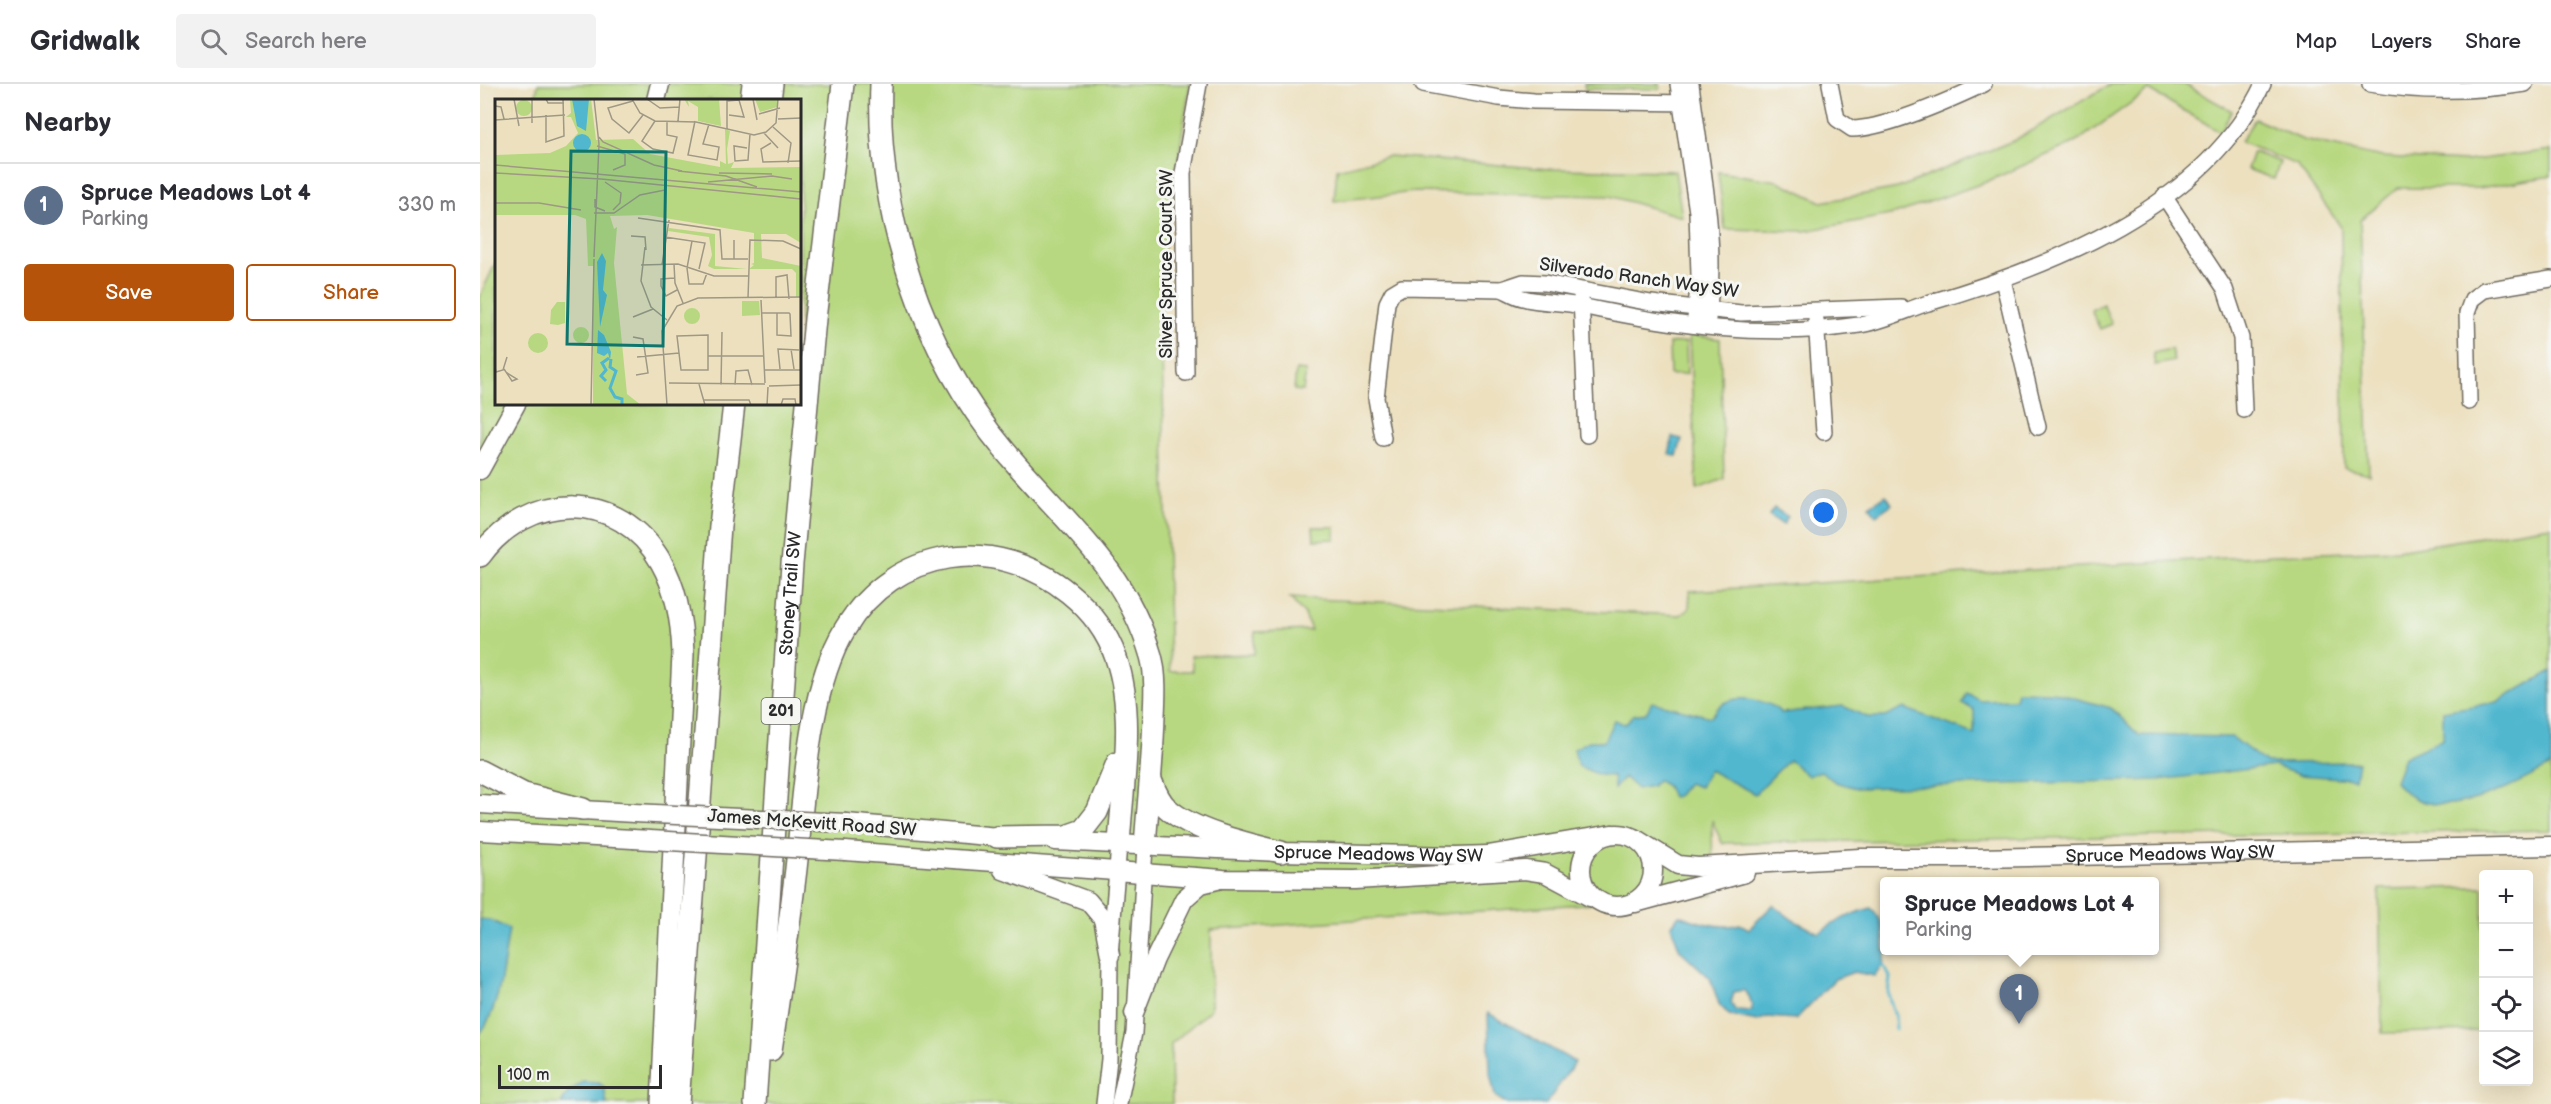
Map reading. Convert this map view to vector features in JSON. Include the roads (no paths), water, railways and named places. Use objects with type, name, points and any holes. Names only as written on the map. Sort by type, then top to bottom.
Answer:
[{"type":"highway","points":[[751,99],[753,84]]},
{"type":"highway","points":[[770,99],[772,84]]},
{"type":"highway","name":"Stoney Trail SW","points":[[755,1104],[793,553],[815,319],[843,84]]},
{"type":"highway","points":[[881,84],[881,131],[892,212],[911,279],[940,349],[981,420],[1005,451],[1083,535],[1127,595],[1142,627],[1152,660],[1155,694],[1144,846]]},
{"type":"highway","points":[[678,1104],[727,405]]},
{"type":"highway","points":[[720,526],[734,405]]},
{"type":"highway","points":[[480,556],[490,542],[508,526],[526,516],[545,509],[571,506],[591,508],[622,521],[642,537],[662,563],[678,606],[683,654],[662,1104]]},
{"type":"highway","points":[[763,1104],[785,965],[806,775],[820,697],[833,652],[844,630],[873,594],[888,581],[925,563],[945,558],[999,559],[1041,572],[1076,598],[1095,619],[1107,637],[1123,681],[1126,703],[1119,845]]},
{"type":"highway","points":[[997,837],[1066,836],[1083,830],[1097,812],[1106,793],[1126,731]]},
{"type":"highway","points":[[480,771],[525,794],[583,809]]},
{"type":"highway","points":[[1150,780],[1160,800],[1168,809],[1181,817],[1246,844],[1281,852]]},
{"type":"main road","points":[[656,99],[660,84]]},
{"type":"main road","points":[[480,470],[515,405]]},
{"type":"main road","name":"James McKevitt Road SW","points":[[480,804],[846,824],[997,837],[1144,846]]},
{"type":"main road","name":"James McKevitt Road SW","points":[[480,831],[845,851],[1143,871]]},
{"type":"main road","points":[[1612,834],[1624,834],[1636,839],[1649,853],[1654,870],[1647,891],[1629,905],[1606,905],[1591,896],[1581,869],[1590,846],[1600,838],[1612,834]]},
{"type":"main road","name":"Spruce Meadows Way SW","points":[[1144,846],[1392,855],[1488,855],[1612,834]]},
{"type":"main road","name":"Spruce Meadows Way SW","points":[[1636,839],[1678,865],[1698,867],[1860,858],[1977,858],[2551,846]]},
{"type":"main road","points":[[969,861],[1014,873],[1088,901],[1103,919],[1110,955]]},
{"type":"main road","name":"Spruce Meadows Way SW","points":[[1629,905],[1673,891],[1787,862]]},
{"type":"main road","name":"Spruce Meadows Way SW","points":[[1143,871],[1222,879],[1344,880],[1525,870],[1545,873],[1591,896]]},
{"type":"main road","points":[[1134,1013],[1155,959],[1184,899],[1201,884],[1222,879]]},
{"type":"street","name":"Silver Spruce Court SW","points":[[1186,373],[1183,173],[1199,84]]},
{"type":"street","points":[[1424,84],[1499,98],[1534,101],[1687,103]]},
{"type":"street","points":[[1678,84],[1687,103],[1711,224],[1712,274],[1702,310],[1700,327]]},
{"type":"street","points":[[1687,103],[1691,84]]},
{"type":"street","points":[[1830,84],[1837,119],[1852,129],[1871,126],[1916,112],[1948,101],[1984,84]]},
{"type":"street","name":"Silverado Ranch Way SW","points":[[1502,289],[1522,298],[1581,306],[1645,320],[1700,327],[1764,331],[1862,325],[2003,280],[2095,239],[2164,196],[2194,174],[2223,146],[2246,116],[2263,84]]},
{"type":"street","points":[[2370,84],[2445,91],[2525,84]]},
{"type":"street","points":[[2164,196],[2225,289],[2241,338],[2244,410]]},
{"type":"street","points":[[2469,402],[2467,312],[2472,299],[2484,290],[2551,279]]},
{"type":"street","points":[[2003,280],[2038,427]]},
{"type":"street","name":"Silverado Ranch Way SW","points":[[1383,438],[1378,416],[1377,391],[1387,303],[1392,293],[1399,288],[1409,286],[1502,289],[1523,282],[1580,288],[1651,303],[1741,313],[1916,307]]},
{"type":"street","points":[[1580,288],[1587,435]]},
{"type":"street","points":[[1815,311],[1824,432]]},
{"type":"street","points":[[1104,1104],[1109,1059],[1110,955],[1119,845]]},
{"type":"street","points":[[1119,1104],[1134,1033],[1144,846]]},
{"type":"water","points":[[1673,437],[1682,439],[1677,456],[1669,454]]},
{"type":"water","points":[[1886,495],[1892,504],[1876,515],[1869,506]]},
{"type":"water","points":[[1774,508],[1788,517],[1783,525],[1769,515]]},
{"type":"water","points":[[2551,671],[2551,766],[2493,793],[2449,804],[2428,803],[2410,796],[2395,781],[2404,757],[2443,739],[2443,711],[2497,702]]},
{"type":"water","points":[[2017,691],[2053,692],[2111,708],[2139,735],[2232,737],[2266,763],[2358,762],[2355,779],[2299,775],[2275,766],[2158,780],[1856,788],[1835,782],[1821,771],[1808,776],[1789,760],[1755,794],[1709,770],[1700,787],[1688,783],[1677,796],[1672,797],[1667,786],[1657,780],[1652,786],[1637,789],[1624,777],[1614,789],[1613,776],[1599,775],[1578,766],[1574,749],[1589,741],[1604,741],[1614,720],[1625,724],[1633,715],[1646,713],[1652,702],[1711,717],[1719,707],[1727,702],[1743,699],[1760,701],[1781,713],[1843,706],[1867,717],[1885,717],[1904,708],[1974,734],[1974,710],[1962,703],[1967,693],[1980,700],[2015,699]]},
{"type":"water","points":[[1773,905],[1793,920],[1819,933],[1844,918],[1871,908],[1880,920],[1880,955],[1885,955],[1883,965],[1874,976],[1854,972],[1835,979],[1796,1019],[1767,1017],[1757,1021],[1729,1015],[1719,1004],[1710,978],[1680,950],[1671,926],[1679,915],[1710,924],[1733,926],[1740,924],[1749,929]],"holes":[[[1743,990],[1747,994],[1752,1011],[1735,1010],[1731,1003],[1734,992]]]},
{"type":"water","points":[[480,919],[490,920],[509,929],[497,997],[493,1011],[480,1034]]},
{"type":"water","points":[[1488,1013],[1575,1062],[1546,1104],[1507,1104],[1495,1096],[1490,1074]]},
{"type":"water","points":[[583,1082],[599,1083],[604,1087],[607,1104],[561,1104],[569,1091]]},
{"type":"waterway","points":[[1883,965],[1890,977],[1888,994],[1895,1016],[1896,1029]]},
{"type":"place","name":"Spruce Meadows Lot 4","points":[[2019,1024]]}]
